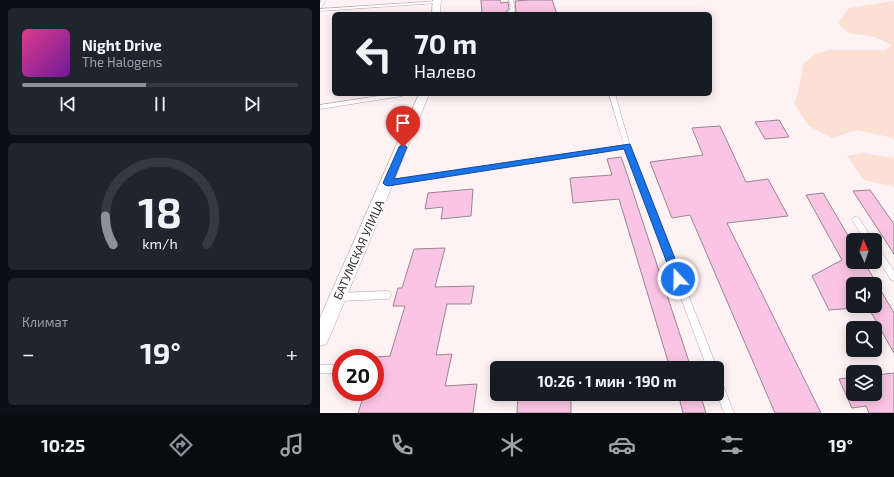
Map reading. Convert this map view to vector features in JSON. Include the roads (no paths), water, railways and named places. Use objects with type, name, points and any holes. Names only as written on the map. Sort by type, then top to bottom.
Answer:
[{"type":"street","points":[[436,12],[437,1]]},
{"type":"street","name":"БАТУМСКАЯ УЛИЦА","points":[[320,338],[388,183],[423,96]]},
{"type":"lane","points":[[324,0],[320,9],[437,1]]},
{"type":"lane","points":[[511,0],[513,11],[511,12]]},
{"type":"lane","points":[[320,107],[389,96]]},
{"type":"lane","points":[[613,96],[627,146],[709,361]]},
{"type":"lane","points":[[388,183],[627,146]]},
{"type":"lane","points":[[856,220],[864,233]]},
{"type":"lane","points":[[882,260],[894,278]]},
{"type":"lane","points":[[338,297],[386,296]]},
{"type":"lane","points":[[320,369],[332,369]]},
{"type":"lane","points":[[724,400],[729,413]]}]
